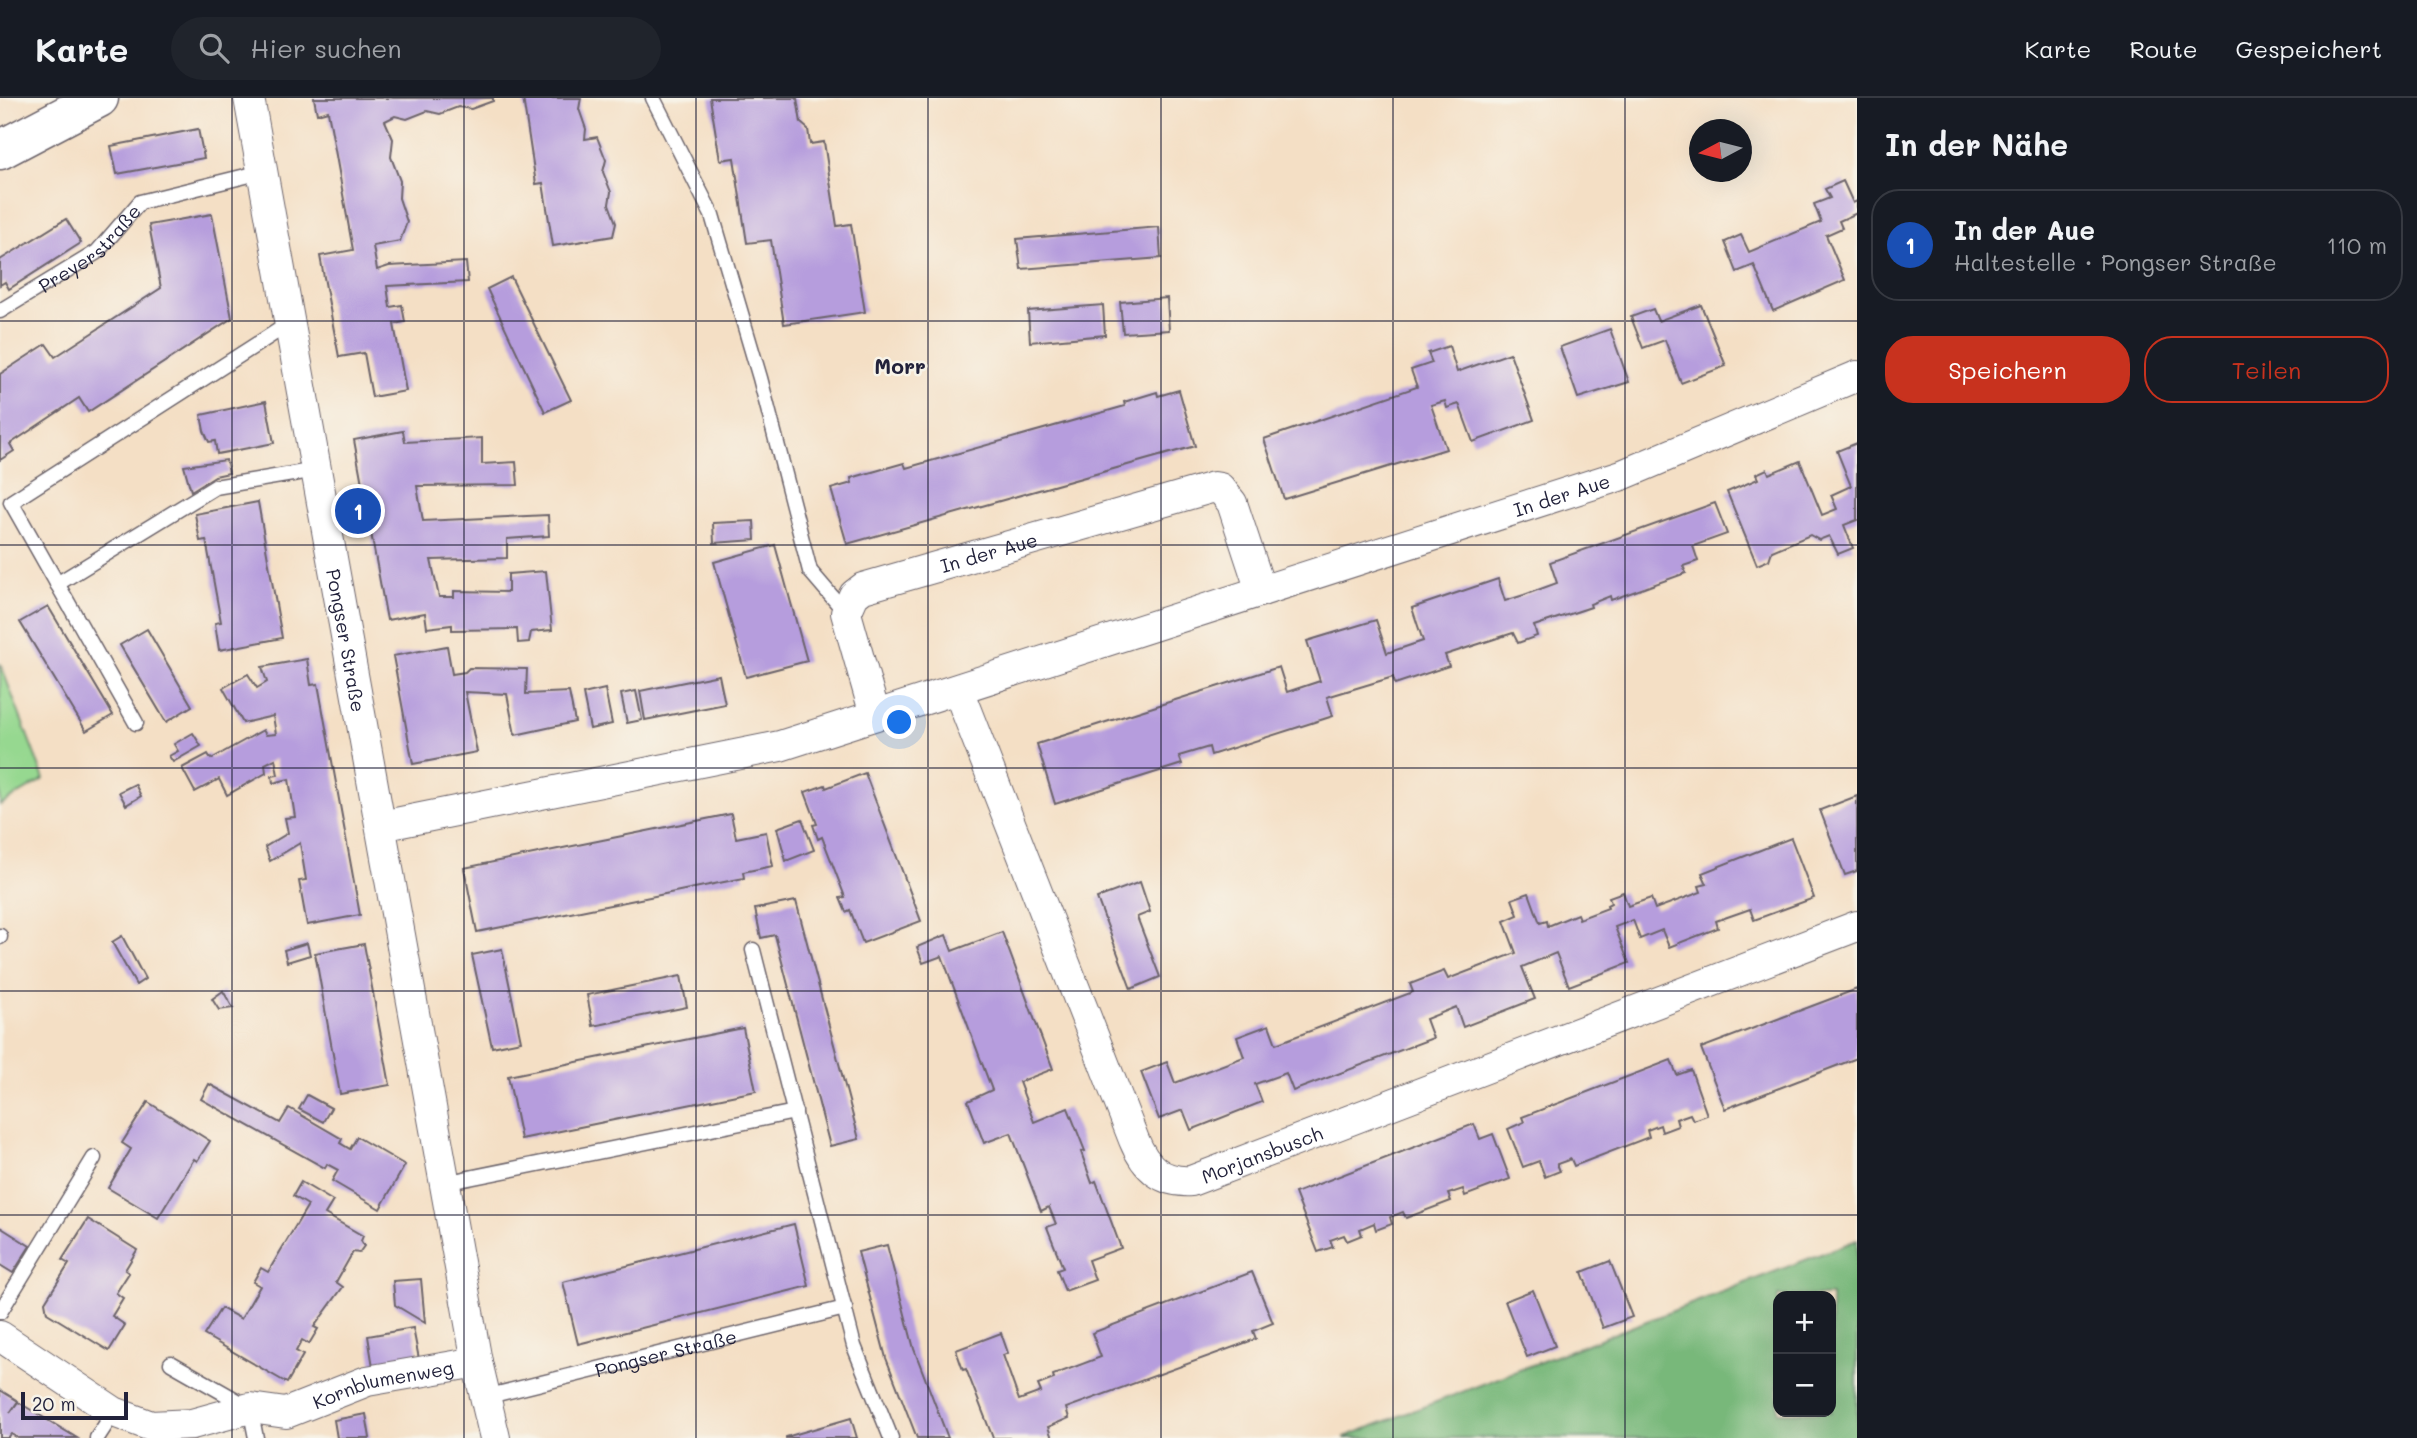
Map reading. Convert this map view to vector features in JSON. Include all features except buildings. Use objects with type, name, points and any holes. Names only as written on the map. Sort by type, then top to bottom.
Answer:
[{"type":"main road","points":[[0,150],[99,98]]},
{"type":"street","name":"Pongser Straße","points":[[248,98],[382,825],[444,1183],[477,1362],[495,1438]]},
{"type":"street","name":"In der Aue","points":[[382,825],[757,751],[958,690],[1622,475],[1857,376]]},
{"type":"street","name":"In der Aue","points":[[846,613],[854,595],[863,588],[1208,487],[1220,488],[1232,503],[1261,591]]},
{"type":"street","points":[[846,613],[875,715]]},
{"type":"street","name":"Morjansbusch","points":[[958,690],[1134,1140],[1151,1169],[1171,1180],[1191,1181],[1857,926]]},
{"type":"street","name":"Kornblumenweg","points":[[0,1336],[114,1412],[151,1426],[192,1424],[250,1408],[286,1413],[367,1381],[477,1362]]},
{"type":"lane","points":[[653,98],[712,215],[760,378],[810,571],[846,613]]},
{"type":"lane","name":"Preyerstraße","points":[[0,311],[97,251],[140,202],[262,172]]},
{"type":"lane","points":[[136,723],[11,502],[290,323]]},
{"type":"lane","points":[[57,584],[215,486],[316,470]]},
{"type":"lane","points":[[753,950],[854,1346],[891,1438]]},
{"type":"lane","points":[[444,1183],[794,1112]]},
{"type":"lane","points":[[0,1312],[94,1158]]},
{"type":"lane","name":"Pongser Straße","points":[[485,1397],[845,1308]]},
{"type":"lane","name":"Kornblumenweg","points":[[172,1363],[250,1408]]},
{"type":"lane","points":[[250,1408],[256,1438]]},
{"type":"lane","points":[[97,1438],[114,1412]]},
{"type":"green space","points":[[0,663],[44,779],[0,805]]},
{"type":"green space","points":[[1857,1240],[1857,1438],[1345,1437]]},
{"type":"place","name":"In der Aue","points":[[358,511]]},
{"type":"district","name":"Morr","points":[[900,365]]}]
